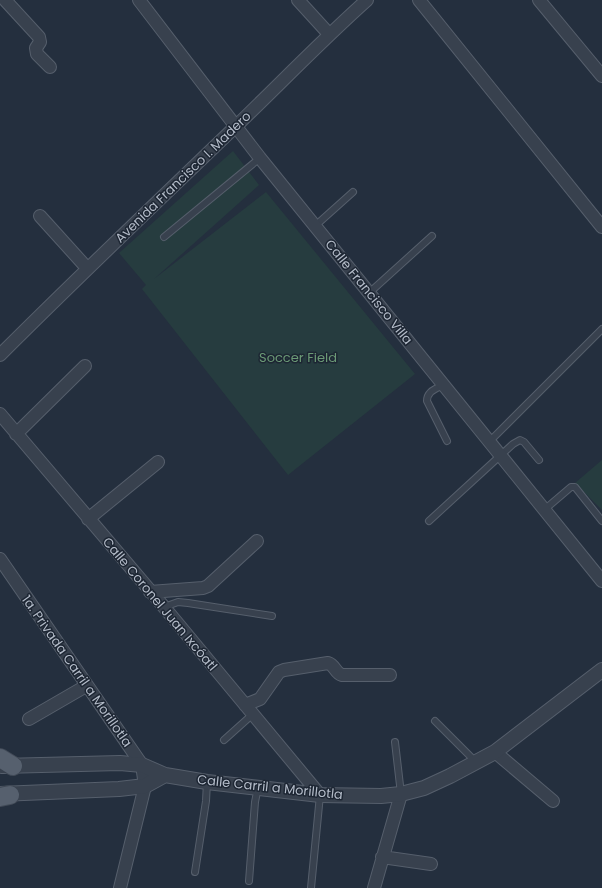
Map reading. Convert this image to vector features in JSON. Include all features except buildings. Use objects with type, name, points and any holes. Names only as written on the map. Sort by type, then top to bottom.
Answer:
[{"type":"street","points":[[4,0],[39,37],[40,42],[36,48],[37,54],[50,67]]},
{"type":"street","name":"Calle Francisco Villa","points":[[139,0],[260,158],[602,581]]},
{"type":"street","points":[[298,0],[329,34]]},
{"type":"street","name":"Avenida Francisco I. Madero","points":[[0,355],[87,268],[236,126],[329,34],[367,0]]},
{"type":"street","points":[[418,0],[602,227]]},
{"type":"street","points":[[539,0],[602,76]]},
{"type":"street","points":[[40,216],[87,268]]},
{"type":"street","points":[[16,434],[85,366]]},
{"type":"street","name":"Calle Coronel Juan Ixcóatl","points":[[0,414],[164,607],[320,795]]},
{"type":"street","points":[[88,519],[158,462]]},
{"type":"street","points":[[150,592],[203,588],[208,586],[257,541]]},
{"type":"street","name":"1a. Privada Carril a Morillotla","points":[[0,559],[86,686],[142,765],[145,786]]},
{"type":"street","points":[[249,710],[260,699],[279,672],[284,670],[328,663],[342,675],[390,675]]},
{"type":"street","name":"Calle Carril a Morillotla","points":[[4,764],[120,763],[142,765],[165,775],[207,782],[320,795],[381,796],[401,794],[424,788],[495,752],[602,670]]},
{"type":"street","points":[[29,719],[86,686]]},
{"type":"street","points":[[495,752],[553,801]]},
{"type":"street","points":[[4,795],[119,789],[145,786],[165,775]]},
{"type":"street","points":[[120,888],[145,786]]},
{"type":"street","points":[[374,888],[401,794]]},
{"type":"street","points":[[382,857],[431,864]]},
{"type":"lane","points":[[164,237],[260,158]]},
{"type":"lane","points":[[315,226],[353,192]]},
{"type":"lane","points":[[369,293],[432,236]]},
{"type":"lane","points":[[490,442],[602,329]]},
{"type":"lane","points":[[443,385],[430,392],[426,401],[447,441]]},
{"type":"lane","points":[[429,521],[513,444],[520,440],[524,442],[539,460]]},
{"type":"lane","points":[[544,510],[570,487],[575,487],[602,521]]},
{"type":"lane","points":[[164,607],[178,602],[188,602],[272,616]]},
{"type":"lane","points":[[224,740],[249,710]]},
{"type":"lane","points":[[435,722],[476,762]]},
{"type":"lane","points":[[395,742],[401,794]]},
{"type":"lane","points":[[195,872],[206,801],[207,782]]},
{"type":"lane","points":[[249,881],[255,802],[258,787]]},
{"type":"lane","points":[[311,888],[320,795]]},
{"type":"green space","name":"Soccer Field","points":[[233,151],[259,185],[154,279],[266,192],[415,374],[288,475],[142,289],[146,285],[119,253]]},
{"type":"green space","points":[[602,460],[602,510],[575,483]]}]
